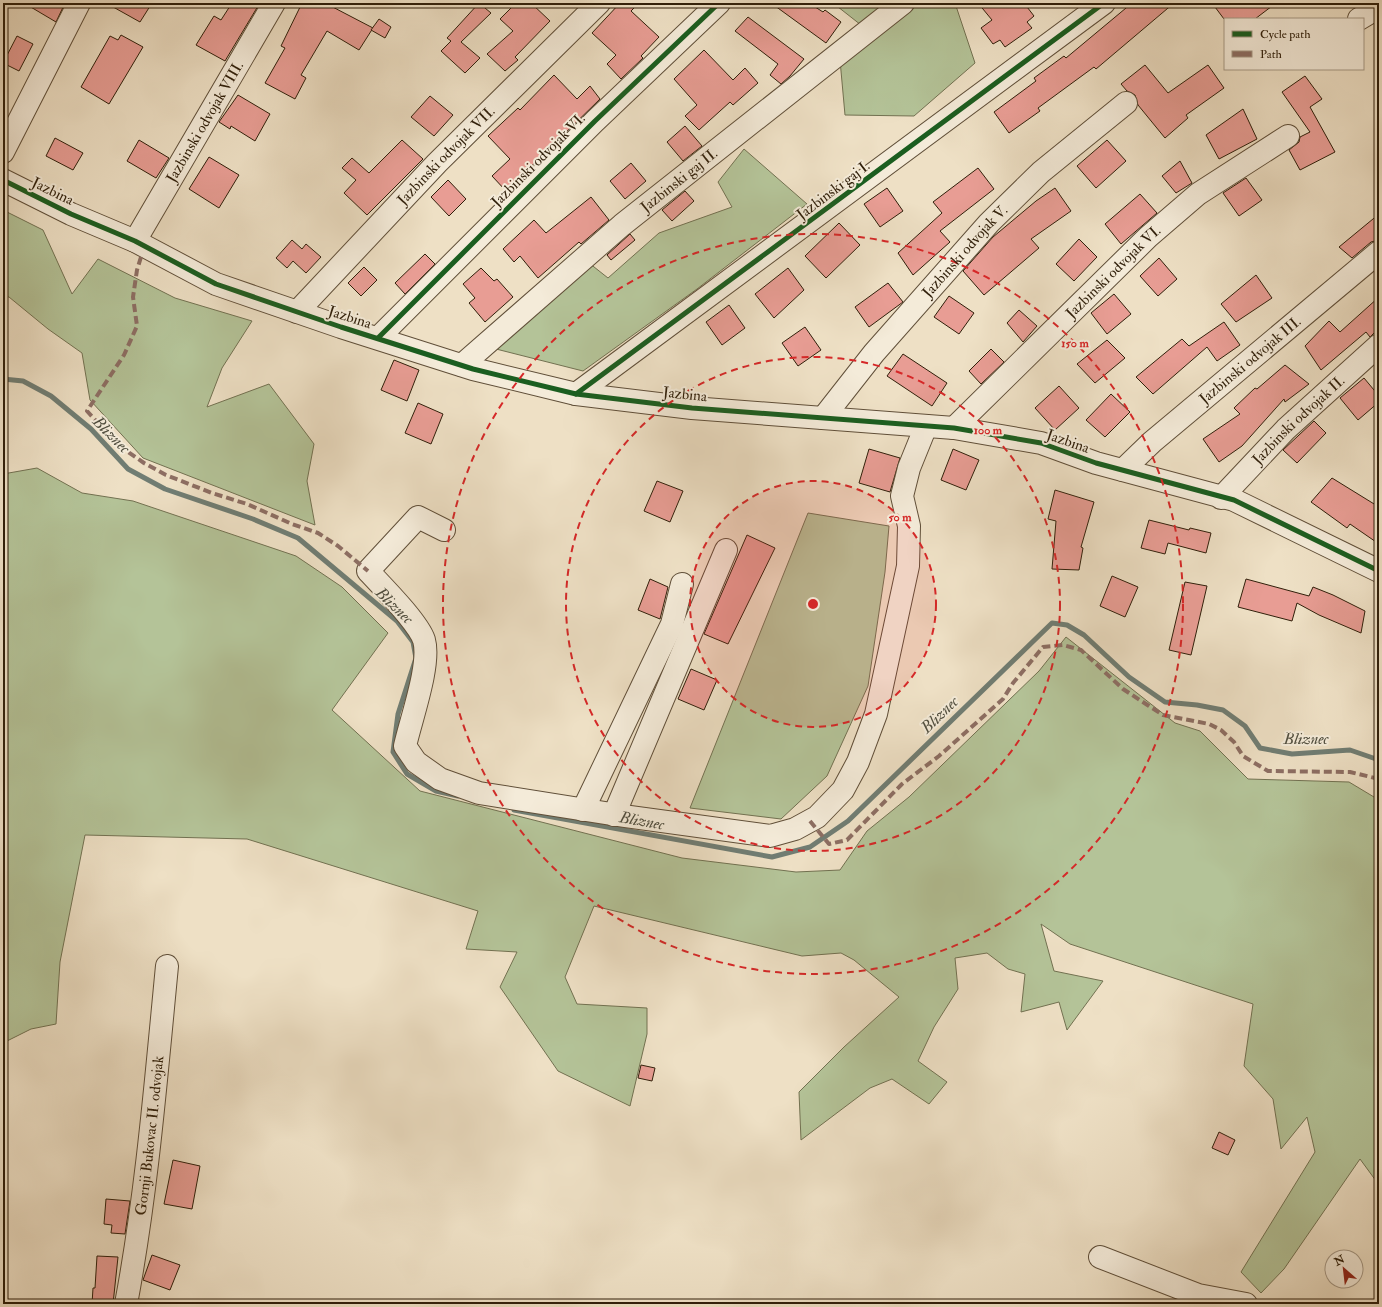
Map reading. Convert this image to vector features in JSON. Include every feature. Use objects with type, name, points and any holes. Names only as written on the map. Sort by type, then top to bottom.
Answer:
[{"type":"street","points":[[3,152],[79,3]]},
{"type":"street","name":"Jazbinski odvojak VIII.","points":[[135,241],[274,3]]},
{"type":"street","name":"Jazbinski odvojak VII.","points":[[297,312],[436,163],[599,3]]},
{"type":"street","name":"Jazbinski odvojak VI.","points":[[378,338],[595,121],[719,3]]},
{"type":"street","name":"Jazbinski gaj II.","points":[[462,365],[622,225],[903,3]]},
{"type":"street","name":"Jazbinski gaj I.","points":[[576,394],[1104,3]]},
{"type":"street","points":[[1361,18],[1379,6]]},
{"type":"street","name":"Jazbinski odvojak V.","points":[[823,418],[874,352],[989,223],[1041,172],[1126,103]]},
{"type":"street","name":"Jazbinski odvojak VI.","points":[[954,428],[1148,237],[1198,194],[1288,136]]},
{"type":"street","name":"Jazbina","points":[[3,180],[71,214],[135,241],[216,284],[297,312],[462,365],[576,394],[692,408],[954,428],[1041,443],[1096,463],[1220,498],[1234,500],[1379,571]]},
{"type":"street","name":"Jazbinski odvojak III.","points":[[1123,470],[1152,442],[1379,252]]},
{"type":"street","name":"Jazbinski odvojak II.","points":[[1220,498],[1286,429],[1379,344]]},
{"type":"street","points":[[444,530],[418,517],[368,571],[408,615],[424,640],[426,663],[405,746],[416,762],[440,779],[479,794],[614,815],[770,836],[795,829],[817,817],[843,790],[858,762],[876,714],[908,566],[909,526],[902,496],[909,468],[926,426]]},
{"type":"street","points":[[614,815],[726,550]]},
{"type":"street","points":[[583,810],[672,624],[682,584]]},
{"type":"street","name":"Gornji Bukovac II. odvojak","points":[[126,1304],[139,1237],[147,1174],[167,966]]},
{"type":"street","points":[[1100,1257],[1198,1295],[1246,1304]]},
{"type":"green space","points":[[833,3],[955,3],[975,63],[914,116],[845,115],[840,60],[875,36]]},
{"type":"green space","points":[[744,149],[807,204],[697,289],[583,371],[496,349],[584,259],[608,278],[659,233],[732,207],[718,182]]},
{"type":"green space","points":[[3,210],[43,230],[72,294],[98,259],[175,298],[252,321],[222,368],[207,407],[269,384],[314,444],[307,481],[315,525],[143,458],[90,400],[82,353],[48,329],[9,297],[3,296]]},
{"type":"green space","points":[[37,468],[82,493],[133,501],[296,556],[342,587],[388,633],[332,710],[420,791],[682,858],[796,872],[840,870],[867,831],[909,797],[1039,671],[1066,637],[1175,723],[1200,731],[1248,779],[1349,782],[1379,800],[1379,1185],[1360,1159],[1284,1269],[1261,1293],[1241,1272],[1315,1152],[1307,1117],[1281,1149],[1273,1099],[1244,1066],[1253,1004],[1070,944],[1041,924],[1054,971],[1103,981],[1067,1030],[1059,1002],[1021,1012],[1025,974],[1008,969],[987,953],[955,958],[958,989],[934,1027],[918,1061],[947,1082],[929,1104],[892,1079],[870,1088],[801,1140],[799,1092],[844,1047],[899,997],[854,960],[841,953],[802,956],[594,906],[565,977],[577,1004],[647,1008],[647,1034],[630,1106],[558,1071],[500,987],[517,952],[466,949],[478,911],[247,839],[85,835],[60,962],[56,1024],[31,1029],[3,1043],[3,474]]},
{"type":"green space","points":[[808,513],[889,526],[885,572],[868,686],[827,776],[781,819],[690,808]]},
{"type":"building","points":[[24,3],[65,3],[56,22]]},
{"type":"building","points":[[106,3],[152,3],[140,22]]},
{"type":"building","points":[[232,3],[252,3],[258,6],[225,61],[196,45],[214,16],[221,20]]},
{"type":"building","points":[[302,3],[325,3],[373,28],[359,50],[327,31],[301,75],[306,78],[295,99],[265,83],[285,48],[281,46]]},
{"type":"building","points":[[479,3],[491,13],[461,42],[480,58],[465,73],[441,51],[451,41],[447,38]]},
{"type":"building","points":[[516,3],[531,3],[550,21],[515,57],[518,60],[505,71],[487,54],[513,31],[500,19]]},
{"type":"building","points":[[620,3],[639,3],[631,11],[659,37],[641,56],[643,58],[621,79],[607,64],[616,55],[592,33]]},
{"type":"building","points":[[771,3],[809,3],[823,12],[825,10],[841,22],[826,43]]},
{"type":"building","points":[[978,3],[1024,3],[1034,16],[1027,22],[1032,28],[1005,47],[1000,40],[993,44],[981,28],[992,20]]},
{"type":"building","points":[[1132,3],[1174,3],[1096,69],[1094,67],[1038,108],[1040,111],[1009,133],[994,112],[1036,81],[1034,78],[1064,56],[1066,58]]},
{"type":"building","points":[[1212,3],[1276,3],[1256,18],[1224,19]]},
{"type":"building","points":[[748,17],[804,59],[790,76],[781,84],[770,75],[778,64],[735,31]]},
{"type":"building","points":[[379,19],[391,27],[385,38],[371,30]]},
{"type":"building","points":[[121,35],[143,47],[109,104],[81,87],[110,36],[118,40]]},
{"type":"building","points":[[17,36],[33,44],[19,71],[3,63]]},
{"type":"building","points":[[704,50],[733,80],[745,68],[758,83],[733,105],[730,102],[699,130],[685,116],[697,105],[674,79]]},
{"type":"building","points":[[1145,65],[1168,93],[1208,65],[1224,88],[1186,115],[1188,118],[1165,138],[1138,105],[1135,95],[1127,91],[1121,84]]},
{"type":"building","points":[[554,75],[577,99],[590,86],[600,99],[506,191],[492,176],[510,159],[488,136],[518,108],[520,110]]},
{"type":"building","points":[[1305,76],[1322,99],[1310,107],[1335,152],[1300,170],[1289,150],[1299,142],[1300,137],[1310,132],[1282,92]]},
{"type":"building","points":[[238,95],[270,114],[255,141],[231,126],[230,129],[219,122]]},
{"type":"building","points":[[430,96],[453,115],[434,136],[411,117]]},
{"type":"building","points":[[1243,109],[1257,139],[1219,159],[1206,135]]},
{"type":"building","points":[[685,126],[702,146],[683,161],[667,142]]},
{"type":"building","points":[[55,138],[83,153],[73,170],[46,156]]},
{"type":"building","points":[[139,140],[169,158],[156,178],[127,161]]},
{"type":"building","points":[[402,140],[423,159],[367,215],[344,193],[356,180],[342,168],[352,158],[369,173]]},
{"type":"building","points":[[1107,140],[1126,161],[1096,188],[1077,166]]},
{"type":"building","points":[[209,157],[239,175],[219,208],[189,189]]},
{"type":"building","points":[[1180,161],[1192,183],[1176,193],[1162,176]]},
{"type":"building","points":[[631,163],[646,181],[625,199],[610,181]]},
{"type":"building","points":[[978,168],[994,189],[940,231],[950,242],[913,275],[898,253],[942,213],[933,202]]},
{"type":"building","points":[[1246,178],[1262,200],[1239,216],[1223,193]]},
{"type":"building","points":[[448,180],[466,199],[449,216],[431,197]]},
{"type":"building","points":[[887,188],[903,211],[880,227],[864,204]]},
{"type":"building","points":[[1055,188],[1071,211],[1031,239],[1039,248],[984,295],[963,271],[993,237],[1036,201]]},
{"type":"building","points":[[685,191],[694,201],[672,221],[662,210]]},
{"type":"building","points":[[1140,194],[1157,213],[1121,244],[1105,224]]},
{"type":"building","points":[[591,197],[609,220],[581,244],[579,242],[538,278],[520,256],[514,262],[503,249],[534,220],[546,233]]},
{"type":"building","points":[[1379,214],[1379,240],[1371,242],[1352,258],[1339,247]]},
{"type":"building","points":[[839,223],[860,245],[826,278],[805,256]]},
{"type":"building","points":[[630,234],[635,240],[611,260],[607,255]]},
{"type":"building","points":[[1079,239],[1097,257],[1074,281],[1056,264]]},
{"type":"building","points":[[292,240],[302,249],[306,244],[321,257],[306,273],[293,261],[287,268],[276,258]]},
{"type":"building","points":[[425,254],[435,264],[405,294],[395,283]]},
{"type":"building","points":[[1159,258],[1177,279],[1158,296],[1140,276]]},
{"type":"building","points":[[364,267],[377,280],[361,296],[348,283]]},
{"type":"building","points":[[481,268],[494,281],[497,279],[513,297],[485,322],[469,303],[475,298],[463,284]]},
{"type":"building","points":[[788,268],[804,290],[774,318],[755,294]]},
{"type":"building","points":[[1256,275],[1272,298],[1236,322],[1221,304]]},
{"type":"building","points":[[888,283],[903,302],[869,327],[855,307]]},
{"type":"building","points":[[1114,294],[1131,314],[1107,334],[1091,313]]},
{"type":"building","points":[[949,296],[974,313],[959,334],[934,317]]},
{"type":"building","points":[[1379,297],[1379,328],[1370,337],[1366,332],[1321,370],[1305,346],[1329,321],[1340,332]]},
{"type":"building","points":[[729,305],[745,328],[722,345],[706,322]]},
{"type":"building","points":[[1019,310],[1037,326],[1023,342],[1007,323]]},
{"type":"building","points":[[1224,322],[1240,345],[1217,361],[1207,347],[1153,394],[1136,377],[1182,339],[1189,346]]},
{"type":"building","points":[[805,327],[821,350],[798,366],[782,343]]},
{"type":"building","points":[[1107,340],[1125,358],[1095,383],[1077,364]]},
{"type":"building","points":[[991,349],[1004,362],[981,384],[969,371]]},
{"type":"building","points":[[903,354],[947,383],[932,406],[887,376]]},
{"type":"building","points":[[394,360],[419,370],[407,401],[381,390]]},
{"type":"building","points":[[1285,365],[1309,384],[1285,402],[1284,399],[1242,446],[1219,462],[1203,439],[1240,414],[1234,408],[1255,388],[1257,389]]},
{"type":"building","points":[[1364,378],[1379,396],[1379,402],[1358,420],[1340,398]]},
{"type":"building","points":[[1059,386],[1079,408],[1055,430],[1035,408]]},
{"type":"building","points":[[1111,394],[1130,412],[1105,437],[1086,420]]},
{"type":"building","points":[[418,403],[443,414],[431,444],[405,433]]},
{"type":"building","points":[[1314,421],[1326,433],[1297,463],[1283,450]]},
{"type":"building","points":[[869,449],[900,458],[890,492],[859,483]]},
{"type":"building","points":[[953,449],[979,460],[966,490],[941,480]]},
{"type":"building","points":[[1332,478],[1379,507],[1379,544],[1350,524],[1347,528],[1311,502]]},
{"type":"building","points":[[657,481],[683,491],[670,522],[644,511]]},
{"type":"building","points":[[1055,490],[1094,502],[1081,547],[1083,548],[1079,570],[1052,569],[1056,521],[1048,519]]},
{"type":"building","points":[[1149,520],[1189,530],[1190,528],[1211,533],[1206,553],[1168,543],[1165,554],[1141,548]]},
{"type":"building","points":[[747,535],[775,548],[728,644],[704,634]]},
{"type":"building","points":[[1112,576],[1138,587],[1125,617],[1100,606]]},
{"type":"building","points":[[650,579],[668,587],[660,619],[638,610]]},
{"type":"building","points":[[1246,579],[1309,596],[1313,587],[1333,595],[1365,611],[1361,633],[1319,615],[1297,603],[1292,621],[1238,607]]},
{"type":"building","points":[[1185,582],[1207,586],[1191,655],[1169,650]]},
{"type":"building","points":[[691,669],[717,680],[704,710],[678,699]]},
{"type":"building","points":[[641,1065],[655,1068],[652,1081],[638,1078]]},
{"type":"building","points":[[1219,1132],[1235,1140],[1228,1155],[1212,1148]]},
{"type":"building","points":[[173,1160],[200,1166],[192,1209],[164,1204]]},
{"type":"building","points":[[106,1199],[130,1201],[125,1234],[111,1233],[112,1225],[104,1224]]},
{"type":"building","points":[[152,1255],[180,1265],[170,1290],[143,1280]]},
{"type":"building","points":[[97,1256],[118,1257],[113,1304],[92,1304],[93,1288],[95,1288]]},
{"type":"waterway","name":"Bliznec","points":[[3,379],[23,381],[51,396],[91,429],[128,469],[165,489],[253,519],[298,538],[397,621],[413,642],[416,658],[398,714],[393,752],[407,774],[436,791],[458,796]]},
{"type":"waterway","name":"Bliznec","points":[[514,810],[772,857],[810,847],[848,821],[1052,623],[1067,625],[1084,635],[1129,677],[1165,702],[1197,705],[1223,710],[1245,726],[1260,748],[1292,754],[1350,750],[1379,760]]},
{"type":"marked path","points":[[141,257],[137,270],[133,297],[137,326],[124,355],[87,411],[118,445],[144,463],[166,475],[212,493],[247,504],[292,524],[318,533],[338,546],[368,571]]},
{"type":"marked path","points":[[810,821],[829,844],[847,840],[902,784],[939,756],[1003,699],[1013,683],[1043,647],[1063,645],[1081,650],[1123,689],[1163,715],[1209,724],[1221,730],[1234,742],[1243,756],[1268,771],[1350,772],[1379,779]]},
{"type":"cycle path","points":[[378,338],[595,121],[719,3]]},
{"type":"cycle path","points":[[576,394],[1104,3]]},
{"type":"cycle path","points":[[3,180],[71,214],[135,241],[216,284],[341,327],[473,369],[576,394],[692,408],[954,428],[1041,443],[1096,463],[1234,500],[1379,571]]}]
